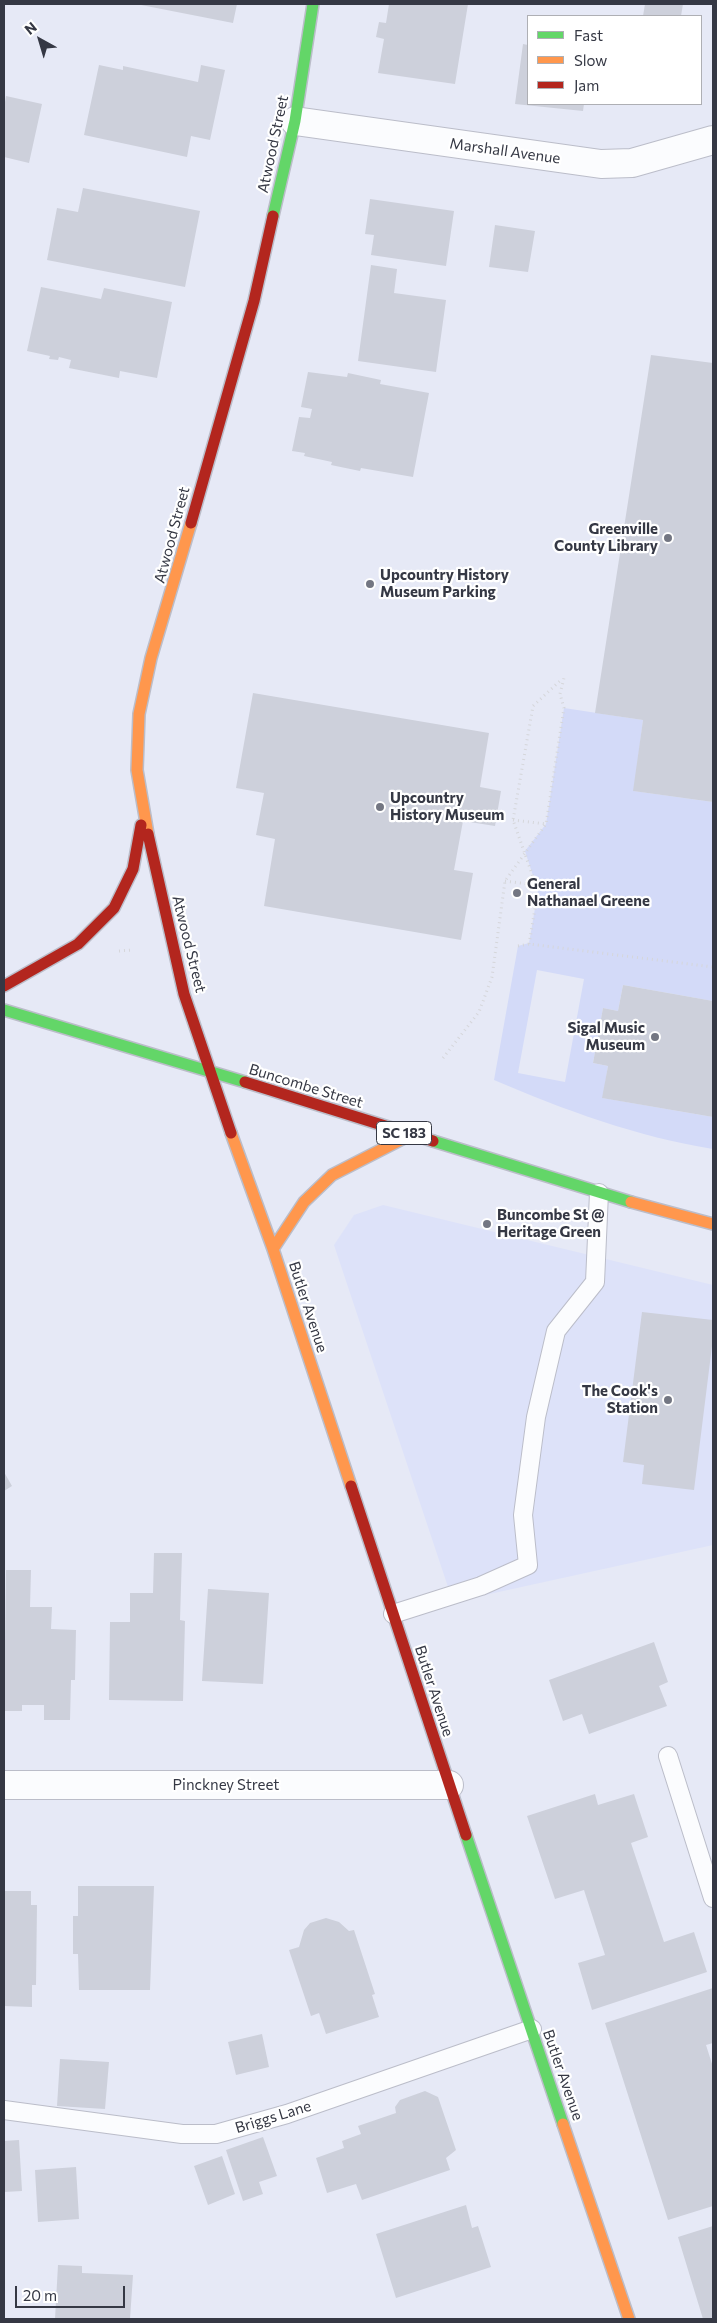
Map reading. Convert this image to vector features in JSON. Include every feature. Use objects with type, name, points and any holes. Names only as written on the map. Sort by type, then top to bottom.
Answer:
[{"type":"street","name":"Atwood Street","points":[[209,1073],[184,994],[143,813],[136,770],[139,714],[151,658],[164,619],[254,302],[295,121],[313,4]]},
{"type":"street","name":"Marshall Avenue","points":[[295,121],[601,164],[632,163],[713,140]]},
{"type":"street","points":[[4,986],[78,944],[114,908],[133,869],[143,813]]},
{"type":"street","name":"Buncombe Street","points":[[4,1010],[209,1073],[264,1087],[410,1135],[599,1193],[713,1224]]},
{"type":"street","name":"Butler Avenue","points":[[209,1073],[273,1249],[449,1785],[629,2319]]},
{"type":"street","points":[[273,1249],[304,1202],[332,1175],[410,1135]]},
{"type":"street","name":"Buncombe Street","points":[[599,1193],[666,1200]]},
{"type":"street","name":"Pinckney Street","points":[[4,1785],[449,1785]]},
{"type":"lane","points":[[393,1614],[481,1586],[528,1565],[522,1515],[536,1417],[556,1331],[595,1282],[599,1193]]},
{"type":"lane","points":[[668,1756],[713,1898]]},
{"type":"lane","name":"Briggs Lane","points":[[4,2110],[182,2134],[216,2134],[287,2114],[532,2029]]},
{"type":"path","points":[[443,1058],[479,1012],[492,977],[505,881],[525,851],[546,824],[564,708],[560,694],[564,678],[533,706],[513,820],[525,851],[538,891],[530,944]]},
{"type":"path","points":[[513,820],[546,824]]},
{"type":"path","points":[[505,881],[536,885]]},
{"type":"path","points":[[518,946],[530,944],[713,968]]},
{"type":"shaded area","points":[[564,708],[643,720],[634,791],[713,802],[713,1001],[623,985],[618,1011],[603,1008],[593,1063],[608,1066],[603,1098],[713,1117],[713,1149],[629,1130],[547,1102],[494,1080],[518,946],[529,943],[538,891],[525,851],[546,824]],"holes":[[[537,970],[584,979],[565,1082],[518,1073]]]},
{"type":"shaded area","points":[[383,1205],[713,1285],[713,1545],[453,1602],[334,1245],[354,1215]]},
{"type":"building","points":[[136,4],[237,4],[233,23]]},
{"type":"building","points":[[389,4],[468,4],[455,84],[378,73],[384,39],[376,37],[379,22],[386,23]]},
{"type":"building","points":[[645,4],[683,4],[681,15],[643,15]]},
{"type":"building","points":[[523,44],[527,45],[527,105],[584,105],[583,111],[515,104]]},
{"type":"building","points":[[99,65],[123,70],[123,66],[198,82],[201,65],[225,70],[210,140],[191,136],[187,157],[84,135]]},
{"type":"building","points":[[6,96],[42,104],[29,163],[4,157],[4,108]]},
{"type":"building","points":[[83,188],[200,211],[185,287],[47,260],[57,208],[78,212]]},
{"type":"building","points":[[370,199],[454,211],[446,266],[371,255],[374,235],[365,234]]},
{"type":"building","points":[[495,225],[535,231],[528,272],[489,267]]},
{"type":"building","points":[[371,265],[397,269],[394,293],[446,300],[436,372],[358,361]]},
{"type":"building","points":[[41,287],[101,299],[104,288],[172,302],[157,378],[120,371],[119,378],[69,368],[71,360],[59,357],[58,360],[49,359],[50,356],[27,351]]},
{"type":"building","name":"Greenville County Library","points":[[651,355],[713,363],[713,802],[633,791],[643,720],[595,713]]},
{"type":"building","points":[[308,372],[347,377],[348,373],[381,380],[380,384],[429,393],[413,477],[361,468],[360,471],[331,465],[332,462],[304,456],[305,453],[292,451],[299,417],[310,418],[312,409],[301,407]]},
{"type":"building","name":"Upcountry History Museum","points":[[253,693],[489,733],[480,787],[501,791],[495,826],[463,821],[454,870],[473,873],[461,940],[264,906],[275,839],[256,835],[264,793],[236,788]]},
{"type":"building","name":"Sigal Music Museum","points":[[623,985],[713,1001],[713,1117],[602,1098],[608,1066],[593,1063],[603,1008],[618,1011]]},
{"type":"building","name":"The Cook's Station","points":[[642,1312],[713,1320],[713,1338],[694,1490],[642,1484],[644,1465],[623,1462]]},
{"type":"building","points":[[4,1472],[12,1486],[4,1491]]},
{"type":"building","points":[[154,1553],[182,1553],[180,1620],[185,1621],[183,1701],[109,1700],[110,1622],[130,1622],[130,1593],[153,1593]]},
{"type":"building","points":[[6,1570],[31,1570],[30,1607],[52,1607],[51,1629],[76,1630],[75,1680],[71,1680],[70,1720],[44,1720],[44,1705],[22,1705],[22,1711],[4,1711]]},
{"type":"building","points":[[208,1589],[269,1593],[263,1684],[202,1681]]},
{"type":"building","points":[[654,1642],[668,1682],[659,1686],[667,1706],[589,1734],[582,1714],[563,1721],[549,1680]]},
{"type":"building","points":[[595,1794],[598,1805],[634,1794],[648,1837],[631,1843],[664,1942],[694,1932],[707,1972],[592,2010],[578,1963],[605,1955],[584,1890],[555,1899],[527,1816]]},
{"type":"building","points":[[78,1886],[154,1886],[150,1990],[79,1990],[78,1954],[73,1954],[73,1916],[78,1916]]},
{"type":"building","points":[[4,1891],[31,1891],[31,1905],[37,1905],[36,1985],[32,1985],[32,2007],[4,2006]]},
{"type":"building","points":[[326,1918],[339,1922],[349,1931],[354,1930],[375,1994],[372,1995],[379,2017],[326,2034],[319,2013],[311,2016],[289,1950],[299,1947],[304,1930],[310,1923]]},
{"type":"building","points":[[713,1988],[713,2043],[706,2045],[713,2067],[713,2206],[668,2220],[605,2023]]},
{"type":"building","points":[[262,2034],[269,2067],[236,2075],[228,2042]]},
{"type":"building","points":[[60,2059],[109,2062],[105,2109],[57,2106]]},
{"type":"building","points":[[425,2091],[438,2097],[456,2150],[446,2158],[450,2170],[362,2200],[356,2184],[327,2193],[316,2158],[344,2148],[342,2141],[361,2134],[358,2126],[396,2113],[395,2107],[400,2100]]},
{"type":"building","points":[[263,2137],[277,2176],[259,2182],[263,2194],[243,2201],[226,2150]]},
{"type":"building","points":[[19,2140],[22,2191],[4,2192],[4,2141]]},
{"type":"building","points":[[222,2156],[235,2194],[208,2205],[194,2166]]},
{"type":"building","points":[[76,2167],[79,2219],[38,2222],[35,2170]]},
{"type":"building","points":[[466,2205],[472,2228],[478,2226],[491,2267],[396,2298],[376,2234]]},
{"type":"building","points":[[713,2226],[713,2319],[703,2319],[678,2237]]},
{"type":"building","points":[[58,2265],[82,2266],[82,2273],[133,2275],[130,2319],[55,2319]]},
{"type":"traffic: fast","points":[[273,216],[295,121],[313,4]]},
{"type":"traffic: fast","points":[[4,1010],[245,1082]]},
{"type":"traffic: fast","points":[[433,1141],[631,1202]]},
{"type":"traffic: fast","points":[[466,1835],[563,2124]]},
{"type":"traffic: slow","points":[[148,834],[137,770],[139,714],[151,658],[191,523]]},
{"type":"traffic: slow","points":[[231,1133],[273,1249],[351,1486]]},
{"type":"traffic: slow","points":[[273,1249],[304,1202],[332,1175],[410,1135]]},
{"type":"traffic: slow","points":[[631,1202],[713,1224]]},
{"type":"traffic: slow","points":[[563,2124],[629,2319]]},
{"type":"traffic: jam","points":[[191,523],[254,301],[273,216]]},
{"type":"traffic: jam","points":[[4,986],[78,944],[114,908],[133,869],[141,825]]},
{"type":"traffic: jam","points":[[148,834],[184,994],[231,1133]]},
{"type":"traffic: jam","points":[[245,1082],[433,1141]]},
{"type":"traffic: jam","points":[[351,1486],[466,1835]]},
{"type":"place","name":"Greenville County Library","points":[[668,538]]},
{"type":"place","name":"Upcountry History Museum Parking","points":[[370,584]]},
{"type":"place","name":"Upcountry History Museum","points":[[380,807]]},
{"type":"place","name":"General Nathanael Greene","points":[[517,893]]},
{"type":"place","name":"Sigal Music Museum","points":[[655,1037]]},
{"type":"place","name":"Buncombe St @ Heritage Green","points":[[487,1224]]},
{"type":"place","name":"The Cook's Station","points":[[668,1400]]}]
